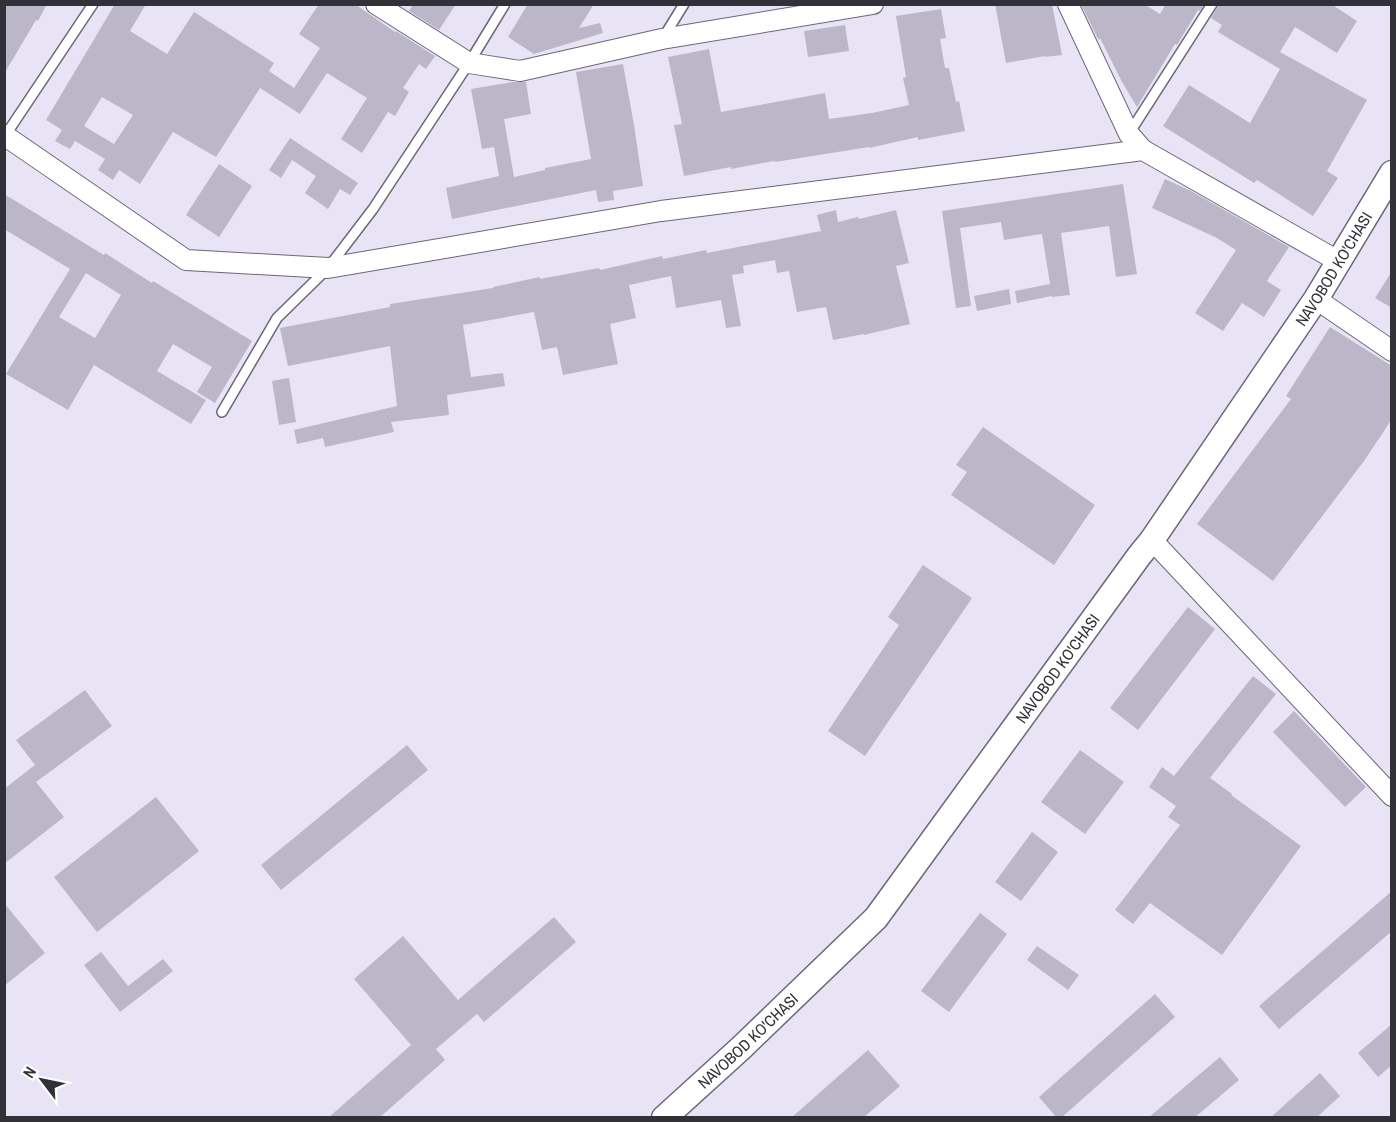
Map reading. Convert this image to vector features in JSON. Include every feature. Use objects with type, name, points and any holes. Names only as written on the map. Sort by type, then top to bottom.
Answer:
[{"type":"street","points":[[376,4],[469,63],[520,71],[662,39],[869,5]]},
{"type":"street","points":[[1068,4],[1128,134],[1143,150],[1338,261]]},
{"type":"street","points":[[5,136],[186,260],[328,268],[661,211],[1143,150]]},
{"type":"street","name":"NAVOBOD KO'CHASI","points":[[664,1118],[741,1048],[876,918],[1152,540],[1316,299],[1392,172]]},
{"type":"street","points":[[1316,299],[1392,351]]},
{"type":"street","points":[[1152,540],[1392,796]]},
{"type":"lane","points":[[5,136],[93,4]]},
{"type":"lane","points":[[222,412],[277,318],[328,268],[373,208],[469,63],[505,4]]},
{"type":"lane","points":[[662,39],[684,4]]},
{"type":"lane","points":[[1128,134],[1212,4]]},
{"type":"building","points":[[4,4],[47,4],[4,74]]},
{"type":"building","points":[[115,4],[146,4],[130,31],[167,54],[194,12],[274,63],[269,71],[294,88],[320,48],[299,34],[319,4],[355,4],[435,56],[426,69],[419,64],[403,88],[409,92],[395,116],[388,112],[362,153],[341,139],[367,98],[327,73],[300,114],[260,88],[216,157],[173,132],[140,184],[119,170],[113,180],[98,170],[105,159],[75,141],[70,149],[55,141],[62,130],[46,120]],"holes":[[[102,97],[133,115],[114,144],[84,126]]]},
{"type":"building","points":[[413,4],[456,4],[439,30],[409,11]]},
{"type":"building","points":[[528,4],[594,4],[579,28],[600,23],[603,33],[534,54],[508,37]]},
{"type":"building","points":[[995,4],[1052,4],[1062,55],[1006,63]]},
{"type":"building","points":[[1081,4],[1144,4],[1160,14],[1166,4],[1204,4],[1177,45],[1175,44],[1137,107]]},
{"type":"building","points":[[1219,4],[1331,4],[1357,21],[1337,53],[1295,27],[1280,52],[1367,100],[1327,171],[1338,178],[1313,216],[1257,180],[1254,183],[1163,126],[1189,85],[1250,123],[1280,69],[1218,32],[1222,25],[1211,18]]},
{"type":"building","points":[[941,9],[946,38],[940,39],[945,68],[949,68],[965,131],[684,176],[674,125],[682,124],[668,57],[709,49],[721,112],[825,93],[829,119],[872,113],[909,105],[903,78],[906,77],[896,16]]},
{"type":"building","points":[[845,25],[849,51],[808,57],[804,31]]},
{"type":"building","points":[[623,64],[643,186],[613,191],[614,200],[598,202],[596,190],[452,219],[446,188],[499,176],[494,147],[482,149],[471,89],[526,82],[531,114],[504,119],[514,177],[591,159],[576,72]]},
{"type":"building","points":[[290,138],[358,183],[350,195],[340,189],[328,209],[305,193],[316,176],[292,160],[281,178],[269,170]]},
{"type":"building","points":[[219,164],[252,186],[219,237],[186,215]]},
{"type":"building","points":[[1165,179],[1191,191],[1289,247],[1267,281],[1281,290],[1264,317],[1242,303],[1223,331],[1195,313],[1236,250],[1217,238],[1152,208]]},
{"type":"building","points":[[1123,184],[1137,274],[1116,277],[1109,226],[1061,233],[1070,295],[1017,303],[1015,291],[1050,284],[1042,234],[1004,240],[1001,222],[960,228],[971,306],[956,308],[942,211]]},
{"type":"building","points":[[4,194],[252,341],[215,403],[197,392],[212,367],[173,344],[157,371],[206,400],[191,424],[94,365],[68,410],[6,374],[70,269],[4,229]],"holes":[[[86,273],[121,295],[95,338],[59,317]]]},
{"type":"building","points":[[836,210],[838,222],[896,210],[909,263],[896,266],[910,324],[833,340],[826,307],[797,312],[789,271],[777,273],[775,260],[743,266],[744,273],[732,275],[741,326],[726,328],[721,300],[676,308],[671,276],[629,285],[636,318],[610,324],[618,364],[563,375],[557,347],[542,350],[534,312],[463,325],[471,377],[503,373],[505,386],[447,395],[449,415],[391,422],[394,432],[325,447],[323,438],[297,444],[294,430],[397,406],[390,346],[288,366],[280,328],[390,307],[390,304],[493,288],[540,277],[540,279],[599,268],[600,270],[662,256],[663,259],[706,250],[707,253],[821,231],[817,215]]},
{"type":"building","points":[[1392,271],[1392,308],[1375,298]]},
{"type":"building","points":[[1009,289],[1011,304],[977,311],[974,296]]},
{"type":"building","points":[[1330,327],[1392,366],[1392,419],[1364,461],[1273,581],[1197,524],[1291,399],[1286,396]]},
{"type":"building","points":[[289,378],[296,422],[279,425],[272,381]]},
{"type":"building","points":[[983,427],[1095,505],[1054,565],[951,495],[967,472],[956,465]]},
{"type":"building","points":[[923,565],[972,598],[865,756],[828,731],[899,625],[888,617]]},
{"type":"building","points":[[1188,607],[1215,629],[1138,730],[1110,708]]},
{"type":"building","points":[[1253,676],[1276,694],[1210,778],[1301,846],[1222,955],[1150,903],[1133,924],[1115,910],[1180,825],[1168,817],[1176,806],[1149,787],[1162,767],[1174,776]]},
{"type":"building","points":[[85,690],[112,726],[36,782],[64,817],[4,864],[4,789],[35,765],[16,740]]},
{"type":"building","points":[[1294,711],[1366,787],[1345,807],[1273,732]]},
{"type":"building","points":[[407,745],[428,770],[281,890],[261,865]]},
{"type":"building","points":[[1080,750],[1124,782],[1085,834],[1041,802]]},
{"type":"building","points":[[156,797],[199,851],[97,932],[54,877]]},
{"type":"building","points":[[1032,832],[1058,852],[1021,901],[995,882]]},
{"type":"building","points":[[1392,891],[1392,931],[1279,1029],[1259,1006]]},
{"type":"building","points":[[4,903],[45,953],[4,986]]},
{"type":"building","points":[[980,913],[1007,934],[949,1012],[921,991]]},
{"type":"building","points":[[554,917],[576,942],[484,1022],[477,1014],[436,1049],[445,1060],[379,1118],[328,1118],[411,1045],[354,979],[403,936],[458,1000]]},
{"type":"building","points":[[1037,946],[1079,975],[1068,990],[1027,960]]},
{"type":"building","points":[[101,952],[128,986],[163,959],[173,971],[120,1012],[84,965]]},
{"type":"building","points":[[1155,994],[1175,1017],[1061,1118],[1057,1118],[1039,1097]]},
{"type":"building","points":[[1392,1024],[1392,1065],[1378,1077],[1358,1053]]},
{"type":"building","points":[[868,1050],[900,1086],[863,1118],[791,1118]]},
{"type":"building","points":[[1220,1057],[1239,1080],[1194,1118],[1148,1118]]},
{"type":"building","points":[[1320,1073],[1340,1096],[1316,1118],[1270,1118]]}]
